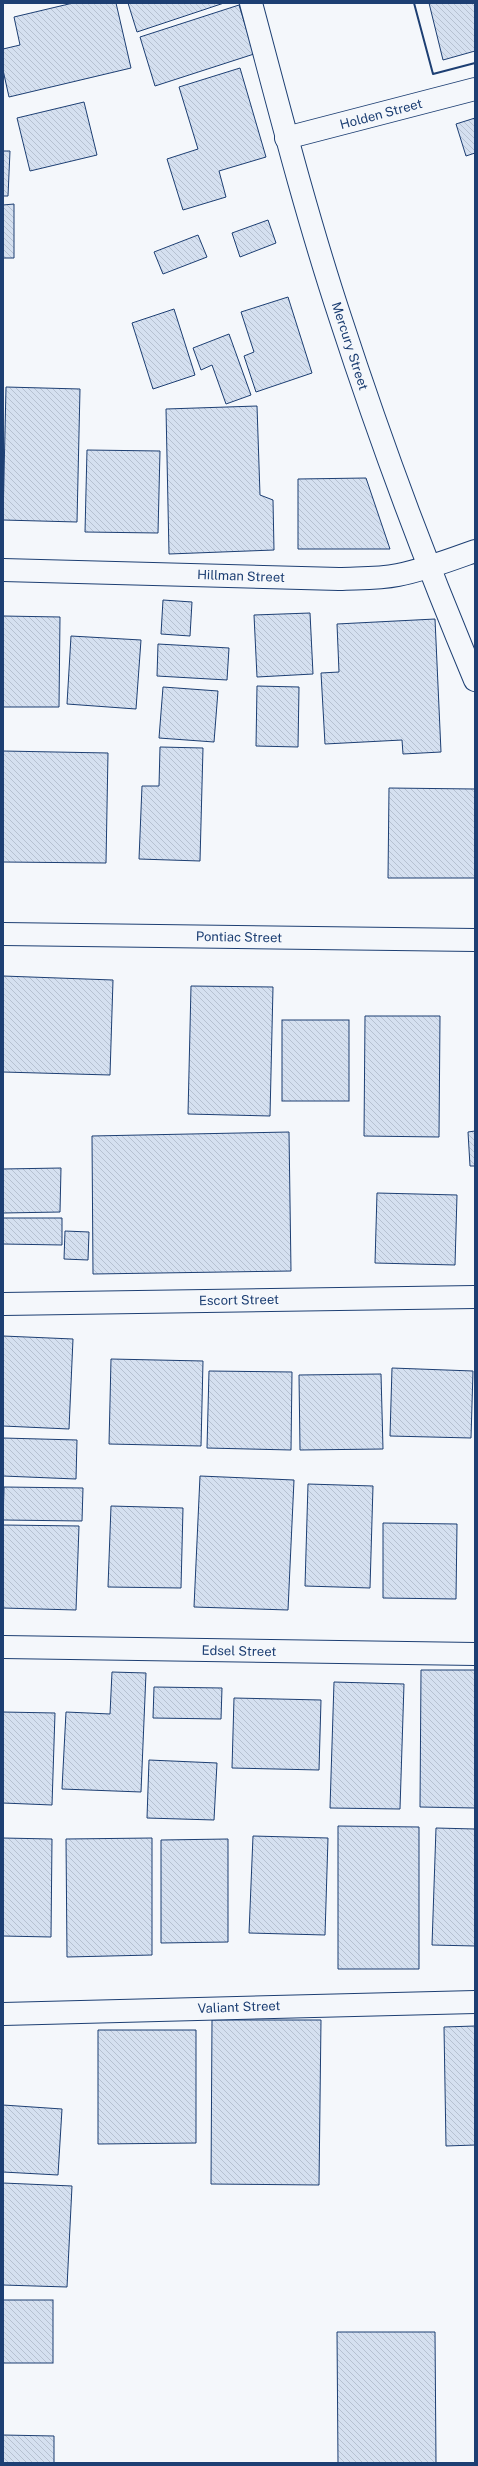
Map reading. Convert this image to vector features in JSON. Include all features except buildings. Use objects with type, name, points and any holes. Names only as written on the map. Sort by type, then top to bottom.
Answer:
[{"type":"street","name":"Mercury Street","points":[[252,3],[286,138],[339,316],[428,568],[475,680]]},
{"type":"street","name":"Holden Street","points":[[286,138],[475,89]]},
{"type":"street","name":"Hillman Street","points":[[3,570],[339,579],[397,575],[428,568],[475,551]]},
{"type":"street","name":"Pontiac Street","points":[[3,934],[475,940]]},
{"type":"street","name":"Escort Street","points":[[3,1304],[475,1297]]},
{"type":"street","name":"Edsel Street","points":[[3,1647],[475,1654]]},
{"type":"street","name":"Valiant Street","points":[[3,2014],[475,2002]]},
{"type":"wall","points":[[414,3],[433,74],[475,63]]}]
